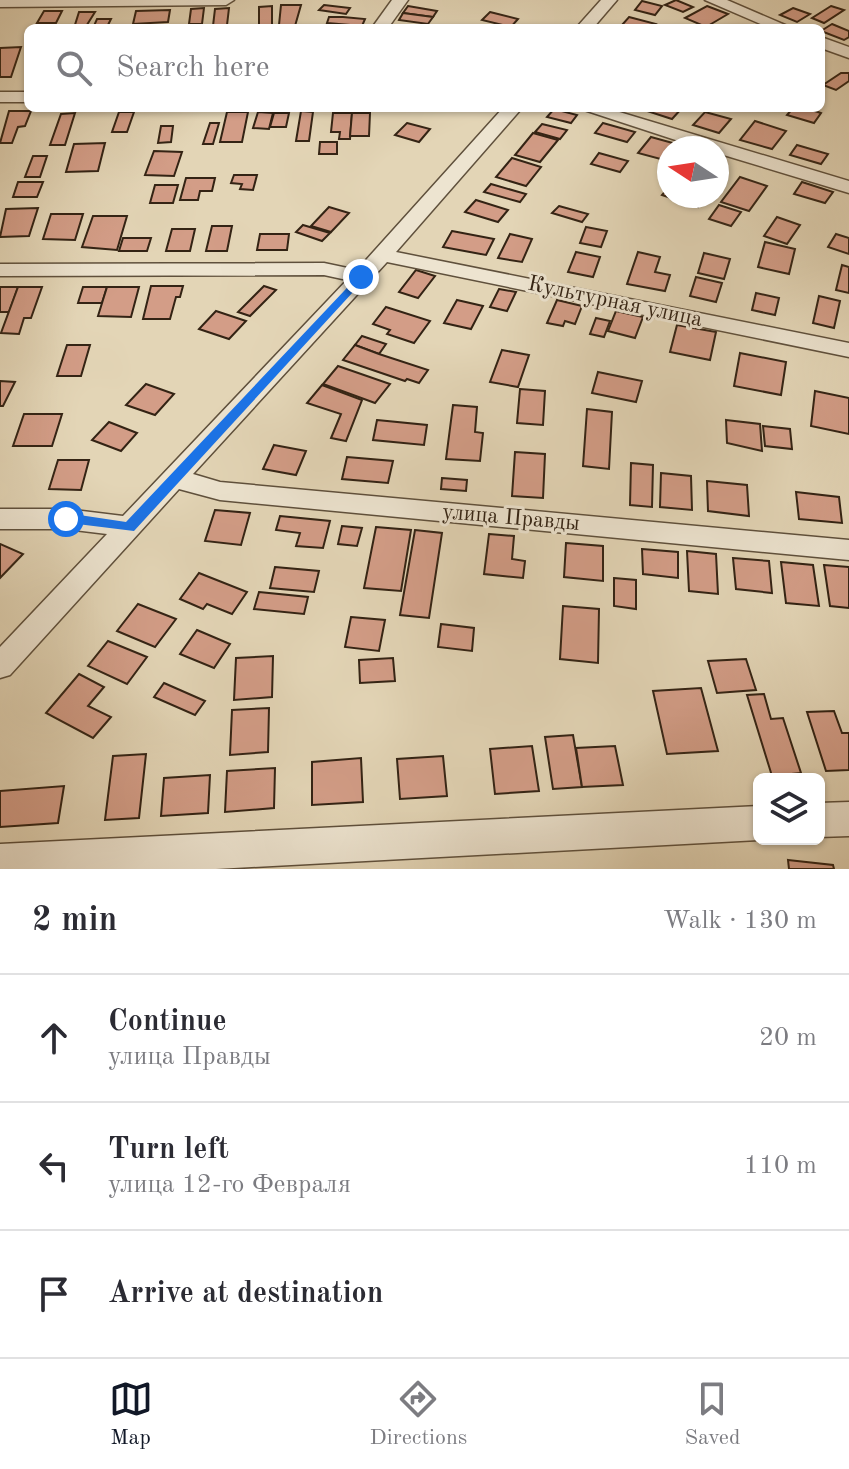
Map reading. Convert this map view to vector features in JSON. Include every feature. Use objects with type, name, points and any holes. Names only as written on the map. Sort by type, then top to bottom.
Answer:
[{"type":"street","points":[[0,2],[226,0]]},
{"type":"street","points":[[383,24],[400,0]]},
{"type":"street","points":[[588,24],[609,0]]},
{"type":"street","points":[[713,0],[774,24]]},
{"type":"street","points":[[825,44],[849,53]]},
{"type":"street","points":[[0,97],[24,97]]},
{"type":"street","points":[[0,666],[382,255],[509,112]]},
{"type":"street","points":[[600,112],[849,187]]},
{"type":"street","name":"Культурная улица","points":[[382,255],[849,350]]},
{"type":"street","points":[[0,270],[324,269],[361,277]]},
{"type":"street","name":"улица Правды","points":[[175,479],[220,491],[849,550]]},
{"type":"street","points":[[0,519],[66,519],[129,527]]},
{"type":"street","points":[[825,820],[849,819]]},
{"type":"street","points":[[0,862],[753,823]]},
{"type":"building","points":[[676,0],[693,7],[683,12],[665,5]]},
{"type":"building","points":[[642,1],[662,6],[655,15],[635,10]]},
{"type":"building","points":[[281,5],[301,5],[296,24],[279,24]]},
{"type":"building","points":[[324,5],[350,8],[346,14],[319,10]]},
{"type":"building","points":[[272,6],[272,24],[259,24],[259,7]]},
{"type":"building","points":[[408,6],[437,11],[433,17],[403,13]]},
{"type":"building","points":[[707,6],[728,14],[711,24],[699,24],[685,18]]},
{"type":"building","points":[[831,6],[844,10],[824,23],[812,18]]},
{"type":"building","points":[[204,8],[202,24],[189,24],[191,9]]},
{"type":"building","points":[[229,8],[227,24],[213,24],[215,9]]},
{"type":"building","points":[[793,8],[810,14],[797,22],[780,15]]},
{"type":"building","points":[[170,10],[168,22],[133,24],[136,11]]},
{"type":"building","points":[[44,11],[62,11],[56,23],[37,23]]},
{"type":"building","points":[[79,12],[95,12],[88,24],[75,24]]},
{"type":"building","points":[[490,12],[518,19],[514,24],[482,20]]},
{"type":"building","points":[[403,13],[433,17],[428,24],[399,20]]},
{"type":"building","points":[[329,17],[365,19],[363,24],[327,23]]},
{"type":"building","points":[[629,17],[656,24],[623,24]]},
{"type":"building","points":[[97,19],[111,19],[108,24],[95,24]]},
{"type":"building","points":[[832,24],[849,31],[849,37],[844,40],[825,33],[825,28]]},
{"type":"building","points":[[21,47],[11,77],[0,77],[0,48]]},
{"type":"building","points":[[841,73],[849,73],[849,81],[836,90],[825,84]]},
{"type":"building","points":[[9,111],[31,112],[25,126],[18,127],[12,143],[0,143]]},
{"type":"building","points":[[119,112],[134,112],[127,132],[112,132]]},
{"type":"building","points":[[227,112],[248,112],[242,142],[220,142]]},
{"type":"building","points":[[258,112],[273,113],[269,129],[253,128]]},
{"type":"building","points":[[301,112],[313,112],[309,141],[296,141]]},
{"type":"building","points":[[551,112],[577,115],[571,123],[547,117]]},
{"type":"building","points":[[650,112],[678,112],[672,119]]},
{"type":"building","points":[[705,112],[731,119],[719,133],[693,125]]},
{"type":"building","points":[[790,112],[821,113],[814,123],[787,115]]},
{"type":"building","points":[[75,113],[65,145],[50,145],[61,114]]},
{"type":"building","points":[[274,113],[289,113],[286,127],[270,127]]},
{"type":"building","points":[[333,113],[352,113],[350,139],[339,139],[340,132],[331,132]]},
{"type":"building","points":[[352,113],[370,113],[369,136],[350,136]]},
{"type":"building","points":[[755,121],[786,131],[772,149],[740,140]]},
{"type":"building","points":[[210,123],[219,123],[213,144],[203,144]]},
{"type":"building","points":[[407,123],[430,129],[419,142],[395,135]]},
{"type":"building","points":[[603,123],[635,132],[627,142],[595,133]]},
{"type":"building","points":[[542,124],[567,130],[560,139],[535,132]]},
{"type":"building","points":[[161,126],[173,126],[171,142],[158,143]]},
{"type":"building","points":[[533,133],[558,140],[540,162],[515,155]]},
{"type":"building","points":[[651,137],[657,139],[657,158],[638,153]]},
{"type":"building","points":[[320,142],[337,142],[337,154],[319,154]]},
{"type":"building","points":[[105,143],[98,171],[66,172],[74,144]]},
{"type":"building","points":[[797,145],[828,154],[821,164],[790,155]]},
{"type":"building","points":[[154,151],[182,152],[174,176],[145,175]]},
{"type":"building","points":[[599,153],[628,161],[620,172],[591,164]]},
{"type":"building","points":[[33,156],[47,156],[40,177],[25,177]]},
{"type":"building","points":[[512,158],[541,167],[526,186],[496,177]]},
{"type":"building","points":[[234,175],[257,175],[253,190],[240,189],[242,184],[231,183]]},
{"type":"building","points":[[740,177],[767,186],[749,211],[729,205],[729,191]]},
{"type":"building","points":[[186,178],[215,178],[212,191],[200,191],[198,200],[180,200]]},
{"type":"building","points":[[18,182],[43,182],[37,197],[13,197]]},
{"type":"building","points":[[802,182],[833,192],[825,203],[794,194]]},
{"type":"building","points":[[491,184],[526,194],[520,202],[484,192]]},
{"type":"building","points":[[155,185],[178,185],[173,203],[150,203]]},
{"type":"building","points":[[476,200],[508,210],[498,222],[465,212]]},
{"type":"building","points":[[559,206],[588,214],[582,222],[552,213]]},
{"type":"building","points":[[329,207],[349,213],[331,232],[311,226]]},
{"type":"building","points":[[38,208],[29,236],[0,237],[6,209]]},
{"type":"building","points":[[717,208],[741,212],[731,226],[709,219]]},
{"type":"building","points":[[51,214],[83,214],[75,240],[43,239]]},
{"type":"building","points":[[93,216],[127,216],[117,250],[82,247]]},
{"type":"building","points":[[777,217],[800,225],[787,244],[764,236]]},
{"type":"building","points":[[303,225],[330,233],[322,241],[296,232]]},
{"type":"building","points":[[212,226],[232,226],[227,251],[206,251]]},
{"type":"building","points":[[586,227],[607,231],[601,247],[580,243]]},
{"type":"building","points":[[172,229],[195,229],[190,251],[166,251]]},
{"type":"building","points":[[452,231],[494,239],[486,255],[443,247]]},
{"type":"building","points":[[260,234],[289,234],[287,250],[257,250]]},
{"type":"building","points":[[510,234],[532,239],[522,262],[498,258]]},
{"type":"building","points":[[836,234],[849,238],[849,254],[828,247]]},
{"type":"building","points":[[123,238],[151,238],[147,251],[119,251]]},
{"type":"building","points":[[765,242],[795,249],[789,274],[758,267]]},
{"type":"building","points":[[576,252],[600,257],[593,277],[568,272]]},
{"type":"building","points":[[638,252],[660,257],[655,272],[670,275],[665,291],[627,284]]},
{"type":"building","points":[[704,253],[730,259],[724,279],[698,273]]},
{"type":"building","points":[[842,265],[849,267],[849,293],[836,290]]},
{"type":"building","points":[[416,270],[435,276],[418,298],[399,292]]},
{"type":"building","points":[[696,277],[722,283],[716,302],[690,296]]},
{"type":"building","points":[[151,286],[183,286],[180,297],[176,297],[170,319],[143,319]]},
{"type":"building","points":[[264,286],[276,290],[250,316],[238,312]]},
{"type":"building","points":[[0,287],[18,287],[9,312],[0,312]]},
{"type":"building","points":[[18,287],[42,287],[31,318],[24,318],[19,334],[1,333]]},
{"type":"building","points":[[83,287],[107,287],[102,303],[78,303]]},
{"type":"building","points":[[107,287],[139,287],[131,317],[98,316]]},
{"type":"building","points":[[499,289],[516,292],[507,311],[490,307]]},
{"type":"building","points":[[756,293],[779,298],[775,315],[752,310]]},
{"type":"building","points":[[819,296],[840,301],[834,328],[813,323]]},
{"type":"building","points":[[457,300],[483,306],[471,329],[444,323]]},
{"type":"building","points":[[557,300],[582,306],[575,324],[565,321],[563,326],[547,323]]},
{"type":"building","points":[[386,307],[430,321],[414,343],[387,334],[390,330],[373,324]]},
{"type":"building","points":[[216,311],[246,321],[229,339],[199,329]]},
{"type":"building","points":[[616,311],[643,317],[635,338],[608,331]]},
{"type":"building","points":[[596,318],[610,321],[604,337],[590,334]]},
{"type":"building","points":[[677,325],[716,332],[710,360],[670,352]]},
{"type":"building","points":[[362,336],[386,344],[379,354],[355,345]]},
{"type":"building","points":[[67,345],[90,345],[81,376],[57,376]]},
{"type":"building","points":[[355,345],[428,370],[419,383],[343,360]]},
{"type":"building","points":[[502,350],[529,355],[518,387],[490,382]]},
{"type":"building","points":[[740,353],[786,362],[781,395],[734,386]]},
{"type":"building","points":[[338,366],[390,384],[375,403],[323,384]]},
{"type":"building","points":[[598,372],[642,381],[636,402],[592,393]]},
{"type":"building","points":[[0,381],[15,382],[3,406],[0,406]]},
{"type":"building","points":[[146,384],[174,394],[155,415],[126,405]]},
{"type":"building","points":[[322,385],[362,400],[346,441],[331,438],[341,414],[307,403]]},
{"type":"building","points":[[520,389],[545,391],[543,425],[517,423]]},
{"type":"building","points":[[815,391],[849,398],[849,434],[811,426]]},
{"type":"building","points":[[453,405],[477,407],[475,432],[483,433],[480,461],[446,459]]},
{"type":"building","points":[[587,409],[612,412],[609,469],[583,466]]},
{"type":"building","points":[[24,414],[62,414],[52,446],[13,446]]},
{"type":"building","points":[[377,420],[427,425],[424,445],[373,440]]},
{"type":"building","points":[[726,420],[760,424],[762,451],[727,443]]},
{"type":"building","points":[[109,422],[137,433],[121,451],[92,440]]},
{"type":"building","points":[[763,426],[790,429],[792,449],[765,446]]},
{"type":"building","points":[[274,445],[306,451],[296,475],[263,469]]},
{"type":"building","points":[[515,452],[545,454],[543,498],[512,496]]},
{"type":"building","points":[[347,457],[393,461],[388,483],[342,479]]},
{"type":"building","points":[[58,460],[89,460],[81,490],[49,489]]},
{"type":"building","points":[[631,463],[653,465],[652,507],[630,505]]},
{"type":"building","points":[[661,473],[691,476],[692,510],[660,507]]},
{"type":"building","points":[[442,478],[467,480],[466,491],[441,489]]},
{"type":"building","points":[[707,481],[747,485],[749,516],[708,511]]},
{"type":"building","points":[[796,492],[839,497],[842,523],[799,519]]},
{"type":"building","points":[[215,510],[250,513],[241,545],[205,541]]},
{"type":"building","points":[[280,516],[330,521],[323,548],[296,546],[300,533],[276,530]]},
{"type":"building","points":[[342,526],[362,528],[357,546],[338,544]]},
{"type":"building","points":[[376,527],[411,530],[401,591],[364,588]]},
{"type":"building","points":[[415,530],[442,533],[429,618],[400,615]]},
{"type":"building","points":[[489,534],[514,536],[512,559],[525,561],[523,578],[484,574]]},
{"type":"building","points":[[566,543],[603,546],[603,581],[564,577]]},
{"type":"building","points":[[0,544],[23,554],[0,578]]},
{"type":"building","points":[[642,549],[678,552],[678,578],[643,574]]},
{"type":"building","points":[[687,551],[716,554],[718,594],[689,591]]},
{"type":"building","points":[[733,558],[769,561],[772,593],[736,589]]},
{"type":"building","points":[[781,562],[813,565],[819,606],[786,603]]},
{"type":"building","points":[[824,565],[849,567],[849,608],[830,606]]},
{"type":"building","points":[[275,567],[319,571],[314,592],[270,588]]},
{"type":"building","points":[[199,573],[247,592],[232,614],[207,604],[203,609],[180,599]]},
{"type":"building","points":[[614,578],[636,580],[636,609],[614,606]]},
{"type":"building","points":[[259,592],[308,597],[304,614],[254,609]]},
{"type":"building","points":[[138,604],[176,619],[155,647],[117,631]]},
{"type":"building","points":[[563,606],[599,609],[598,663],[560,659]]},
{"type":"building","points":[[351,617],[385,620],[379,651],[345,647]]},
{"type":"building","points":[[441,624],[474,628],[472,651],[438,647]]},
{"type":"building","points":[[197,630],[230,644],[214,668],[180,654]]},
{"type":"building","points":[[108,641],[147,657],[127,684],[88,666]]},
{"type":"building","points":[[273,656],[272,697],[234,700],[236,658]]},
{"type":"building","points":[[393,658],[395,681],[360,683],[359,660]]},
{"type":"building","points":[[746,659],[756,690],[717,693],[708,661]]},
{"type":"building","points":[[79,674],[104,687],[88,706],[111,717],[93,738],[46,713]]},
{"type":"building","points":[[164,683],[205,701],[195,715],[154,697]]},
{"type":"building","points":[[701,688],[718,751],[667,754],[653,691]]},
{"type":"building","points":[[764,694],[771,719],[783,718],[801,773],[771,773],[747,695]]},
{"type":"building","points":[[269,708],[268,752],[230,755],[232,710]]},
{"type":"building","points":[[834,711],[842,733],[849,733],[849,770],[826,771],[807,712]]},
{"type":"building","points":[[573,735],[582,787],[553,789],[545,737]]},
{"type":"building","points":[[532,746],[539,791],[495,794],[490,749]]},
{"type":"building","points":[[615,746],[623,785],[582,787],[576,748]]},
{"type":"building","points":[[146,754],[139,818],[105,820],[113,756]]},
{"type":"building","points":[[443,756],[447,796],[400,799],[397,759]]},
{"type":"building","points":[[361,758],[363,802],[312,805],[312,762]]},
{"type":"building","points":[[275,768],[274,808],[225,812],[227,771]]},
{"type":"building","points":[[210,775],[208,813],[161,816],[164,778]]},
{"type":"building","points":[[64,786],[58,823],[0,827],[0,791]]},
{"type":"building","points":[[788,860],[833,865],[834,869],[789,869]]},
{"type":"route","points":[[66,519],[129,527],[361,277]]}]
